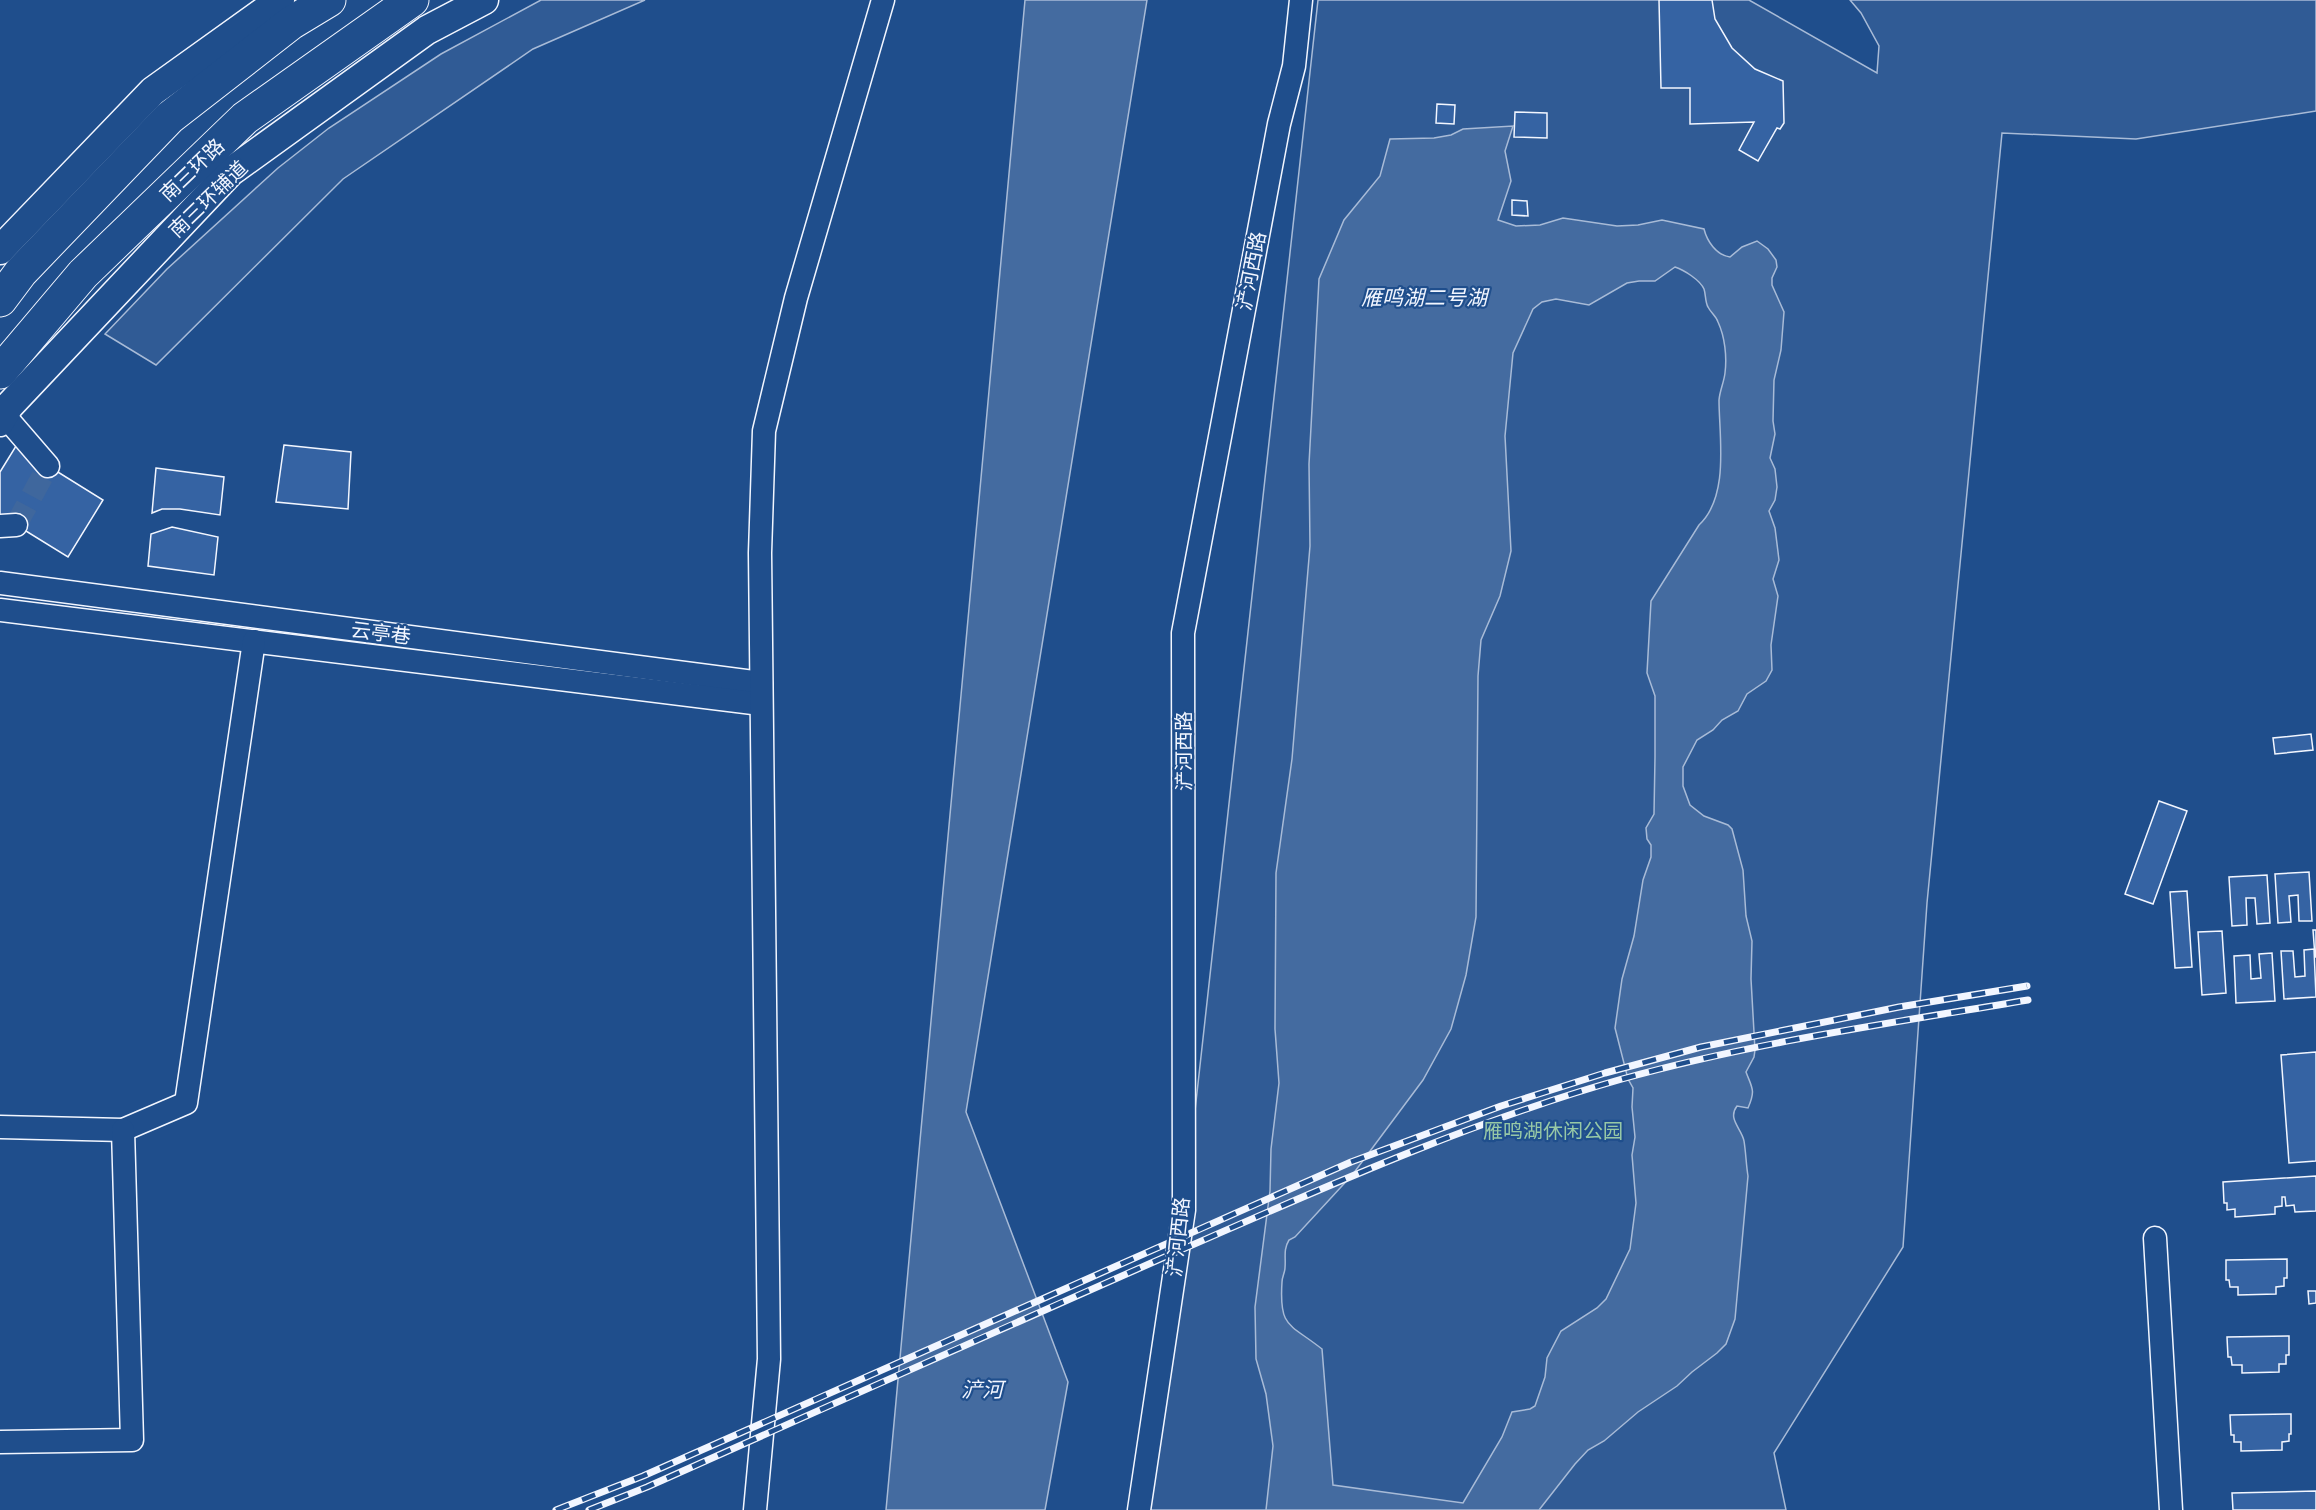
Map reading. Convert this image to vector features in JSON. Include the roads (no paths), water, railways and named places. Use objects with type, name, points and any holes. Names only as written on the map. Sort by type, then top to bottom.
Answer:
[{"type":"highway","points":[[0,300],[21,272],[169,118],[291,23],[329,0]]},
{"type":"highway","name":"南三环路","points":[[0,372],[83,274],[245,118],[412,0]]},
{"type":"main road","points":[[0,250],[153,91],[280,0]]},
{"type":"main road","name":"南三环辅道","points":[[4,414],[230,172],[427,30],[484,0]]},
{"type":"street","points":[[755,1510],[769,1359],[760,553],[764,431],[796,298],[883,0]]},
{"type":"street","name":"浐河西路","points":[[1139,1510],[1184,1210],[1184,633],[1279,124],[1294,66],[1301,0]]},
{"type":"street","points":[[4,414],[48,466]]},
{"type":"street","name":"云亭巷","points":[[0,583],[761,693]]},
{"type":"street","points":[[0,610],[254,641],[761,693]]},
{"type":"street","points":[[0,1127],[123,1130],[186,1103],[254,641]]},
{"type":"street","points":[[0,1442],[132,1440],[123,1130]]},
{"type":"street","points":[[2155,1238],[2171,1510]]},
{"type":"water","name":"浐河","points":[[1025,0],[1147,0],[966,1112],[1068,1382],[1045,1510],[886,1510]]},
{"type":"water","name":"雁鸣湖二号湖","points":[[1513,126],[1505,151],[1511,181],[1498,220],[1516,226],[1540,225],[1563,218],[1617,226],[1662,220],[1704,229],[1713,247],[1725,256],[1730,257],[1742,247],[1757,241],[1768,249],[1776,260],[1777,267],[1772,278],[1772,285],[1784,312],[1781,350],[1774,380],[1775,434],[1770,458],[1775,469],[1777,487],[1775,500],[1769,511],[1775,528],[1779,560],[1773,579],[1778,596],[1771,645],[1772,670],[1766,681],[1747,694],[1738,711],[1722,720],[1713,730],[1697,740],[1683,767],[1683,786],[1690,805],[1704,816],[1728,825],[1732,829],[1743,870],[1746,916],[1752,941],[1751,979],[1755,1050],[1746,1072],[1752,1093],[1748,1108],[1737,1106],[1734,1111],[1734,1120],[1744,1141],[1748,1176],[1735,1319],[1726,1344],[1717,1353],[1677,1386],[1638,1412],[1604,1441],[1588,1450],[1539,1510],[1266,1510],[1273,1446],[1266,1394],[1256,1359],[1255,1307],[1270,1191],[1271,1149],[1279,1083],[1275,1029],[1276,873],[1292,759],[1310,546],[1309,464],[1319,279],[1344,220],[1380,176],[1390,139],[1434,138],[1451,135],[1463,129]],"holes":[[[1675,267],[1695,279],[1704,289],[1707,305],[1717,320],[1722,334],[1726,367],[1719,400],[1721,465],[1715,498],[1709,513],[1651,601],[1647,673],[1655,696],[1654,814],[1646,828],[1647,839],[1651,845],[1651,857],[1643,880],[1634,936],[1622,979],[1615,1028],[1628,1079],[1633,1088],[1635,1137],[1632,1155],[1636,1203],[1630,1249],[1606,1299],[1597,1308],[1561,1331],[1547,1358],[1545,1377],[1535,1406],[1512,1412],[1502,1437],[1463,1503],[1333,1485],[1322,1349],[1294,1329],[1285,1317],[1282,1308],[1285,1250],[1289,1240],[1295,1237],[1353,1174],[1423,1080],[1451,1029],[1466,975],[1476,917],[1478,676],[1481,640],[1500,596],[1511,551],[1505,436],[1513,353],[1533,309],[1542,302],[1556,299],[1589,305],[1627,283],[1655,281]]]},
{"type":"tunnel","points":[[16,525],[48,466]]},
{"type":"railway","points":[[556,1510],[643,1476],[1351,1162],[1501,1106],[1605,1073],[1701,1047],[1899,1007],[2027,986]]},
{"type":"railway","points":[[589,1510],[647,1487],[1279,1207],[1506,1116],[1622,1079],[1722,1054],[1824,1034],[2028,1000]]},
{"type":"park label","name":"雁鸣湖休闲公园","points":[[1553,1131]]}]
